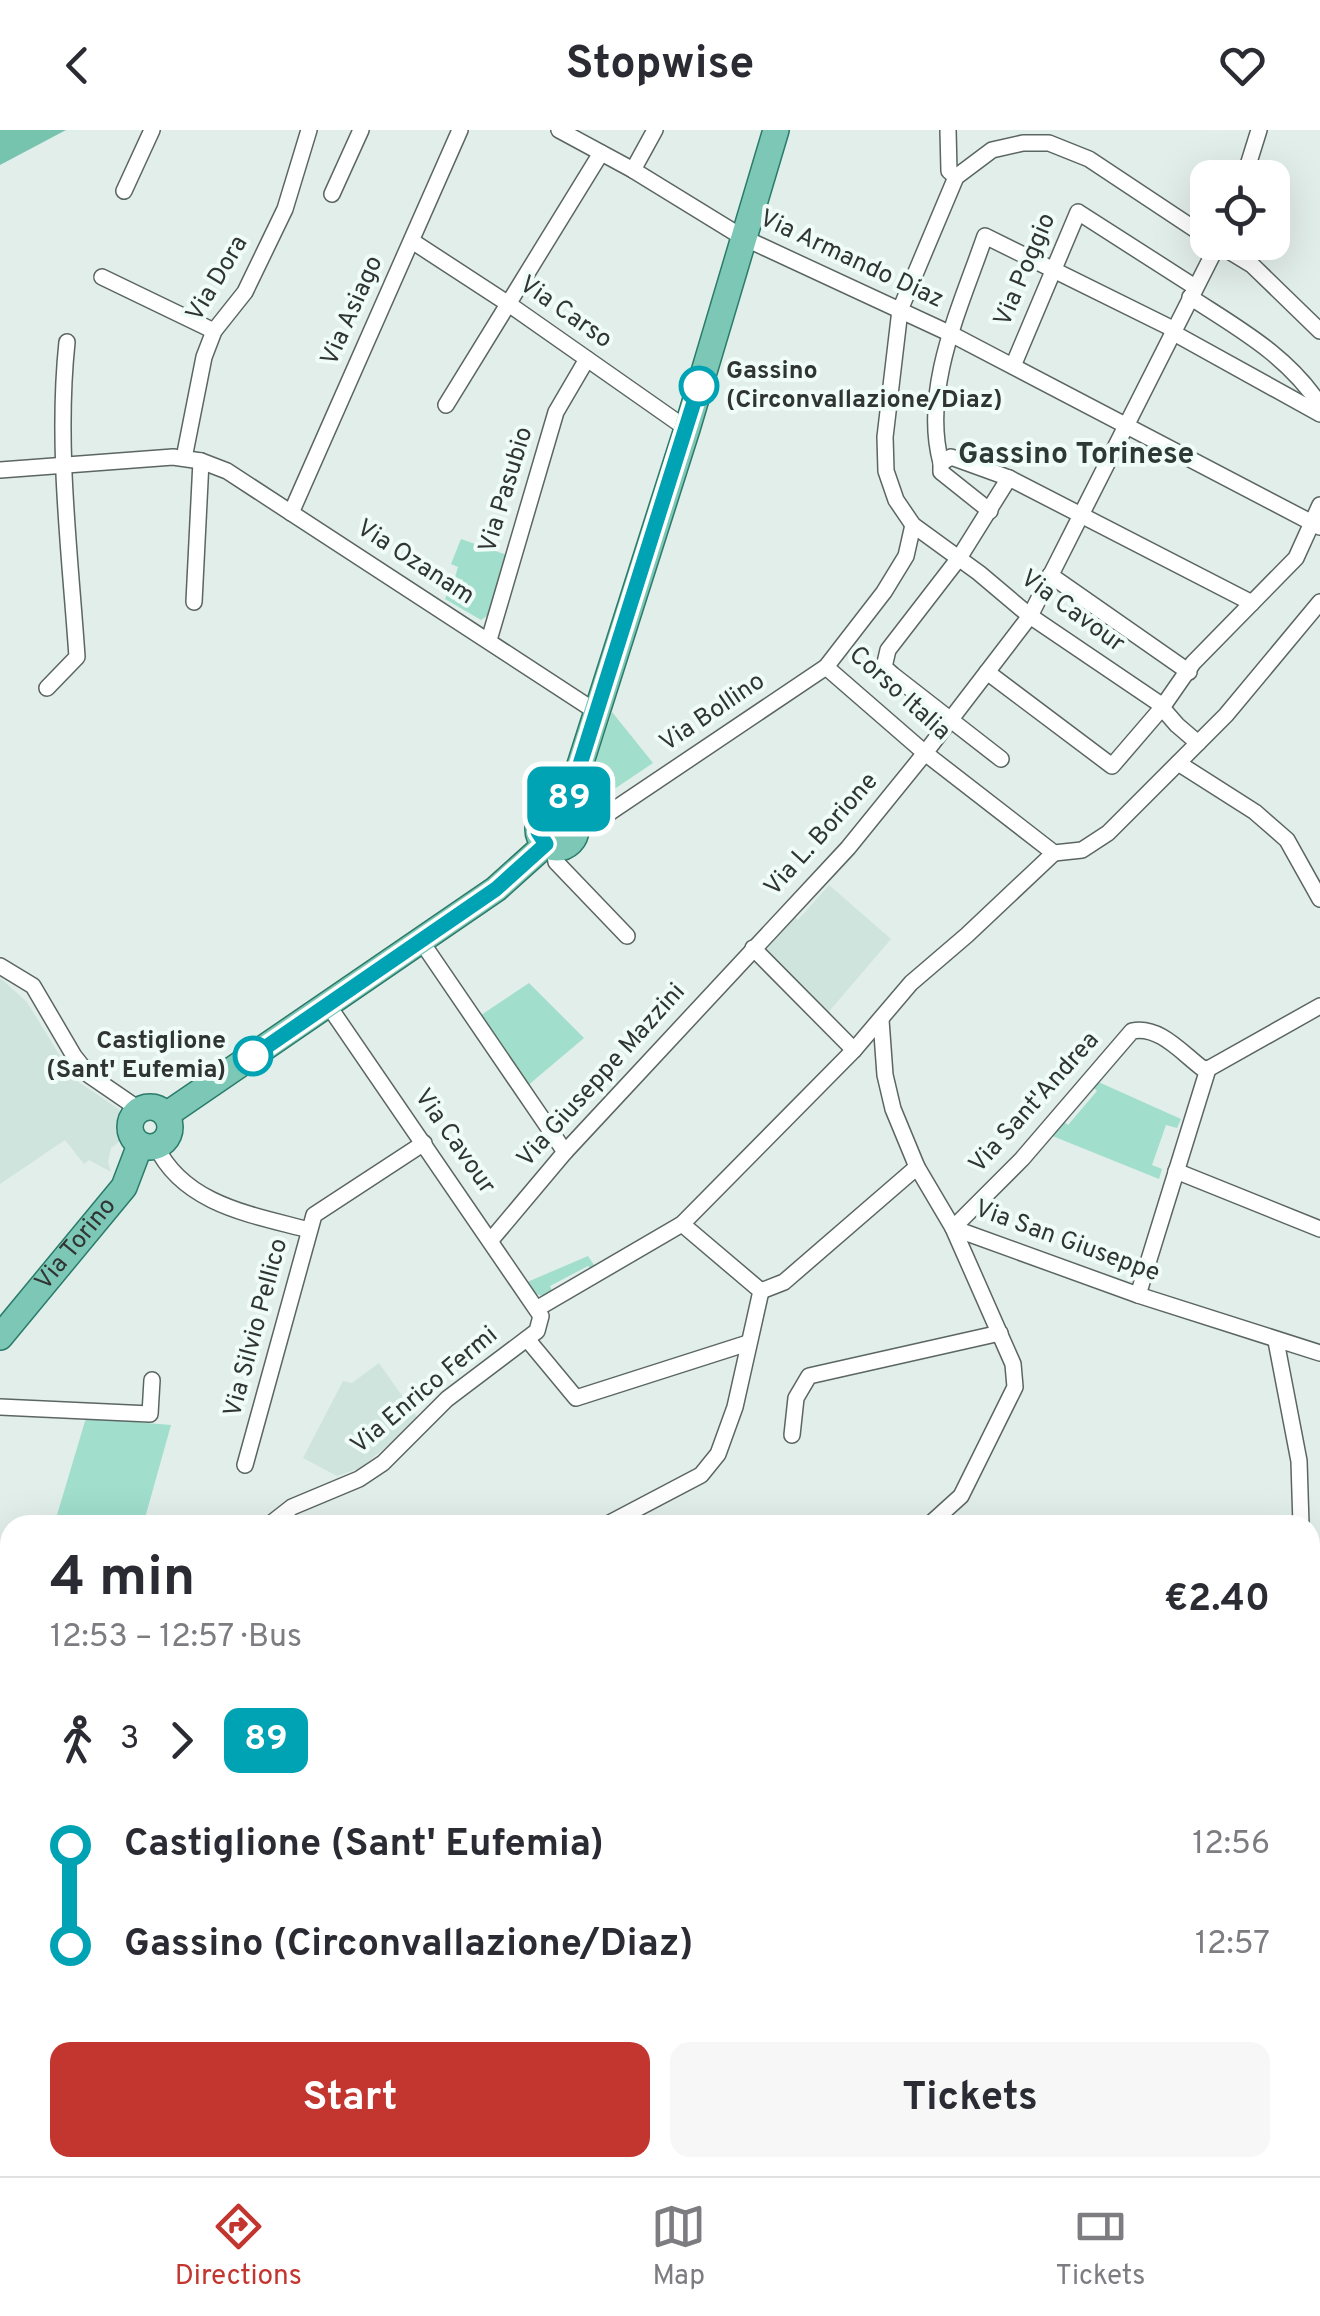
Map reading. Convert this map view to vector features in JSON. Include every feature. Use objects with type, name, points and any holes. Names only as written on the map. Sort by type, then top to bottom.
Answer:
[{"type":"main road","points":[[166,1115],[496,889],[550,846],[538,832],[540,820],[554,810],[570,820],[598,712],[776,130]]},
{"type":"main road","points":[[158,1109],[166,1115],[169,1133],[148,1145],[133,1139],[130,1123],[140,1110],[158,1109]]},
{"type":"main road","name":"Via Torino","points":[[0,1337],[124,1187],[148,1145]]},
{"type":"street","points":[[124,191],[152,130]]},
{"type":"street","name":"Via Dora","points":[[184,458],[204,357],[214,331],[245,292],[285,209],[308,130]]},
{"type":"street","points":[[332,194],[360,130]]},
{"type":"street","name":"Via Asiago","points":[[291,513],[460,130]]},
{"type":"street","name":"Via Armando Diaz","points":[[560,130],[634,170],[742,237],[951,334],[1316,525]]},
{"type":"street","points":[[634,170],[655,130]]},
{"type":"street","points":[[948,130],[949,170],[956,177]]},
{"type":"street","points":[[1250,160],[1259,130]]},
{"type":"street","points":[[913,525],[896,500],[886,471],[885,437],[900,310],[956,177],[992,150],[1024,143],[1049,143],[1056,138],[1190,226]]},
{"type":"street","points":[[446,406],[601,152]]},
{"type":"street","name":"Via Poggio","points":[[1013,366],[1078,212],[1193,292]]},
{"type":"street","points":[[990,511],[941,472],[935,441],[941,372],[985,236],[1055,268],[1320,414]]},
{"type":"street","name":"Via Carso","points":[[412,241],[687,429]]},
{"type":"street","points":[[925,753],[1030,616],[1206,260]]},
{"type":"street","points":[[1244,260],[1320,331]]},
{"type":"street","points":[[102,277],[214,331]]},
{"type":"street","points":[[1193,292],[1274,351],[1320,405]]},
{"type":"street","points":[[47,688],[77,657],[64,466],[62,386],[67,342]]},
{"type":"street","name":"Via Pasubio","points":[[489,640],[556,412],[587,359]]},
{"type":"street","points":[[941,463],[950,457],[1010,478],[1252,603]]},
{"type":"street","name":"Via Ozanam","points":[[0,470],[184,458],[201,461],[227,472],[598,712]]},
{"type":"street","points":[[194,602],[201,461]]},
{"type":"street","points":[[1001,759],[893,675],[884,667],[884,659],[959,558],[1010,478]]},
{"type":"street","points":[[987,672],[1112,766],[1161,709],[1193,663],[1296,558],[1316,525],[1320,506]]},
{"type":"street","name":"Via Cavour","points":[[913,525],[1030,616],[1157,702],[1198,743]]},
{"type":"street","name":"Corso Italia","points":[[913,525],[906,556],[884,592],[826,667],[925,753],[1054,853]]},
{"type":"street","points":[[1050,574],[1188,672]]},
{"type":"street","points":[[538,1308],[682,1224],[854,1050],[911,983],[1054,853],[1082,850],[1108,833],[1226,716],[1320,602]]},
{"type":"street","name":"Via Bollino","points":[[570,820],[600,819],[826,667]]},
{"type":"street","name":"Via L. Borione","points":[[753,948],[848,848],[925,753]]},
{"type":"street","points":[[1178,764],[1255,812],[1287,840],[1320,899]]},
{"type":"street","points":[[550,846],[556,862],[627,936]]},
{"type":"street","points":[[421,941],[565,1152]]},
{"type":"street","points":[[753,948],[854,1050]]},
{"type":"street","name":"Via Giuseppe Mazzini","points":[[491,1240],[565,1152],[753,948]]},
{"type":"street","points":[[0,966],[33,986],[74,1056],[90,1075],[140,1110]]},
{"type":"street","name":"Via Cavour","points":[[328,1005],[538,1308]]},
{"type":"street","points":[[1138,1295],[1208,1068],[1320,1006]]},
{"type":"street","name":"Via San Giuseppe","points":[[881,1020],[885,1075],[893,1108],[917,1167],[953,1228],[1138,1295],[1320,1353]]},
{"type":"street","name":"Via Sant'Andrea","points":[[953,1228],[1022,1159],[1132,1031],[1143,1028],[1154,1032],[1202,1068],[1208,1068]]},
{"type":"street","name":"Via Silvio Pellico","points":[[245,1465],[314,1215],[424,1143]]},
{"type":"street","points":[[148,1145],[185,1184],[226,1207],[310,1230]]},
{"type":"street","points":[[761,1291],[784,1282],[917,1167]]},
{"type":"street","points":[[1176,1171],[1320,1228]]},
{"type":"street","points":[[625,1515],[701,1475],[718,1454],[735,1407],[762,1298],[761,1291],[682,1224]]},
{"type":"street","points":[[940,1515],[960,1496],[1015,1386],[1013,1364],[953,1228]]},
{"type":"street","name":"Via Enrico Fermi","points":[[282,1515],[383,1463],[448,1398],[537,1331],[541,1316],[538,1308]]},
{"type":"street","points":[[792,1435],[796,1398],[809,1376],[1000,1332]]},
{"type":"street","points":[[527,1339],[576,1398],[748,1343]]},
{"type":"street","points":[[1276,1340],[1299,1461],[1302,1515]]},
{"type":"street","points":[[0,1407],[150,1414],[152,1380]]},
{"type":"shaded area","points":[[0,130],[66,130],[0,165]]},
{"type":"shaded area","points":[[461,539],[507,555],[491,613],[481,620],[445,599],[453,581],[463,583],[455,577],[458,567],[451,564]]},
{"type":"shaded area","points":[[612,712],[653,763],[604,796],[609,803],[588,814],[582,812],[581,806]]},
{"type":"shaded area","points":[[829,885],[891,939],[826,1015],[762,953]]},
{"type":"shaded area","points":[[0,978],[27,1002],[74,1079],[123,1112],[127,1119],[119,1142],[111,1148],[111,1172],[89,1160],[84,1164],[65,1140],[0,1184]]},
{"type":"shaded area","points":[[529,983],[584,1038],[526,1087],[481,1015]]},
{"type":"shaded area","points":[[1094,1080],[1181,1119],[1177,1128],[1166,1125],[1152,1165],[1162,1169],[1159,1179],[1050,1135],[1060,1119],[1068,1125],[1097,1091],[1090,1084]]},
{"type":"shaded area","points":[[588,1256],[596,1268],[588,1266],[550,1286],[553,1293],[538,1294],[525,1283]]},
{"type":"shaded area","points":[[379,1363],[419,1420],[360,1468],[337,1476],[303,1458],[343,1381],[352,1383]]},
{"type":"shaded area","points":[[86,1418],[171,1425],[146,1515],[57,1515]]},
{"type":"bus line","name":"89","points":[[253,1056],[496,889],[546,844],[538,832],[540,820],[554,810],[565,812],[699,386]]},
{"type":"place","name":"Gassino (Circonvallazione/Diaz)","points":[[699,386]]},
{"type":"place","name":"Castiglione (Sant' Eufemia)","points":[[253,1056]]},
{"type":"district","name":"Gassino Torinese","points":[[1076,455]]}]
